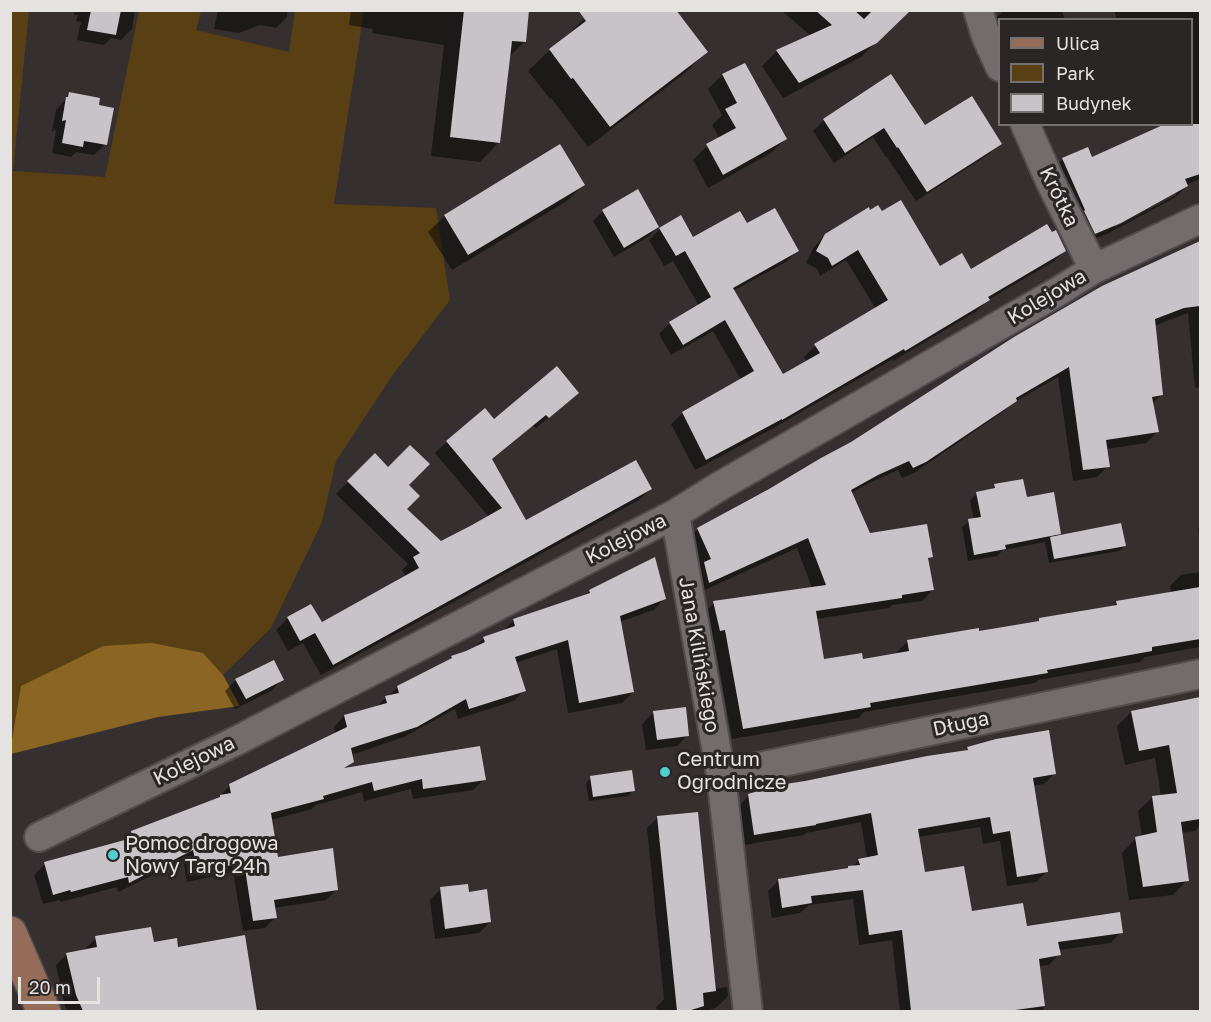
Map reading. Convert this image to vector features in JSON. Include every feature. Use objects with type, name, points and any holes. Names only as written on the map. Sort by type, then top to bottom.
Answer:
[{"type":"main road","points":[[10,933],[44,1011]]},
{"type":"street","points":[[978,10],[998,65]]},
{"type":"street","name":"Krótka","points":[[1026,126],[1051,183],[1094,269]]},
{"type":"street","name":"Kolejowa","points":[[39,837],[234,742],[675,514],[1094,269],[1200,219]]},
{"type":"street","name":"Jana Kilińskiego","points":[[675,514],[721,775],[748,1011]]},
{"type":"street","name":"Długa","points":[[721,775],[1200,674]]},
{"type":"green space","points":[[11,11],[29,11],[13,171],[105,177],[139,11],[201,11],[196,30],[289,52],[295,11],[364,11],[334,204],[436,208],[450,300],[392,376],[336,461],[322,522],[271,628],[223,675],[203,653],[11,746]]},
{"type":"shaded area","points":[[152,643],[203,653],[223,675],[240,706],[158,717],[11,754],[21,686],[103,646]]},
{"type":"building","points":[[91,10],[121,10],[116,35],[87,30]]},
{"type":"building","points":[[464,10],[529,10],[526,42],[512,41],[500,143],[450,137]]},
{"type":"building","points":[[578,10],[676,10],[708,52],[610,127],[549,49],[586,21]]},
{"type":"building","points":[[815,10],[854,10],[864,19],[873,10],[911,10],[877,43],[799,83],[776,50],[832,25]]},
{"type":"building","points":[[745,63],[787,139],[723,175],[706,144],[736,128],[725,109],[737,103],[722,74]]},
{"type":"building","points":[[891,74],[925,125],[972,96],[1002,144],[927,192],[884,128],[845,153],[823,119]]},
{"type":"building","points":[[69,92],[100,98],[99,105],[114,108],[107,145],[84,141],[83,147],[62,143],[66,120],[62,121]]},
{"type":"building","points":[[1200,124],[1200,174],[1185,179],[1188,186],[1121,223],[1095,234],[1062,158],[1088,147],[1092,157],[1161,126]]},
{"type":"building","points":[[560,144],[585,185],[468,255],[444,215]]},
{"type":"building","points":[[638,189],[659,227],[624,248],[602,210]]},
{"type":"building","points":[[901,200],[940,266],[962,253],[971,269],[1047,224],[1052,232],[1056,230],[1066,251],[988,297],[990,300],[905,351],[904,349],[782,420],[706,460],[682,412],[754,371],[725,320],[683,345],[669,322],[711,297],[685,251],[676,256],[659,228],[681,215],[693,237],[740,211],[747,223],[775,208],[799,251],[733,288],[783,374],[820,353],[814,344],[888,300],[858,250],[832,266],[828,258],[816,251],[825,234],[869,207],[870,210],[878,205],[882,211]]},
{"type":"building","points":[[1200,241],[1200,306],[1184,308],[1155,319],[1163,395],[1152,397],[1159,432],[1106,440],[1110,467],[1083,470],[1069,367],[1016,398],[1017,401],[926,462],[913,468],[909,461],[851,490],[870,533],[927,524],[933,557],[928,558],[934,590],[902,595],[902,598],[816,611],[824,659],[862,653],[863,659],[909,651],[907,640],[1039,621],[1039,618],[1117,605],[1116,601],[1200,587],[1200,639],[1152,647],[1152,651],[1047,670],[1048,673],[870,703],[871,707],[743,729],[725,630],[720,631],[713,601],[826,585],[808,538],[709,583],[704,562],[711,559],[697,528],[851,442],[1014,337],[1102,286]]},
{"type":"building","points":[[557,366],[579,393],[549,418],[546,415],[492,459],[526,520],[636,460],[652,489],[333,665],[315,633],[300,641],[287,617],[311,604],[322,622],[419,568],[413,557],[420,553],[347,481],[375,453],[388,467],[410,445],[430,464],[409,485],[420,496],[407,509],[441,541],[472,525],[502,508],[446,441],[485,408],[494,419]]},
{"type":"building","points":[[1023,479],[1027,497],[1054,492],[1061,534],[1005,545],[1006,549],[974,555],[968,519],[981,517],[976,492],[995,488],[994,484]]},
{"type":"building","points":[[1121,523],[1126,546],[1054,559],[1050,537]]},
{"type":"building","points":[[655,557],[666,599],[620,616],[634,692],[579,703],[568,640],[515,657],[526,691],[469,709],[466,699],[417,727],[351,748],[354,762],[344,768],[480,746],[486,780],[423,789],[422,779],[374,791],[372,782],[323,796],[324,799],[271,813],[278,857],[333,848],[338,890],[274,900],[277,918],[253,921],[244,862],[198,873],[193,850],[129,883],[128,877],[53,895],[44,862],[132,838],[131,831],[220,797],[220,795],[231,793],[229,784],[347,727],[344,715],[387,703],[385,696],[399,693],[397,686],[452,658],[451,656],[485,642],[483,637],[515,626],[513,619],[590,593],[589,590]]},
{"type":"building","points":[[274,660],[284,680],[246,699],[235,679]]},
{"type":"building","points":[[1200,697],[1200,819],[1181,822],[1189,881],[1143,887],[1135,837],[1157,832],[1152,796],[1177,793],[1169,745],[1139,751],[1131,711]]},
{"type":"building","points":[[686,707],[689,736],[657,740],[653,711]]},
{"type":"building","points":[[1049,730],[1056,774],[1033,778],[1048,872],[1017,877],[1010,831],[993,834],[990,817],[918,829],[925,872],[964,866],[972,911],[1023,903],[1027,926],[1120,912],[1123,933],[1058,942],[1061,955],[1039,959],[1045,1006],[1008,1011],[911,1011],[902,930],[869,935],[863,890],[811,896],[812,903],[782,908],[778,879],[848,868],[848,866],[860,865],[858,859],[878,855],[871,813],[754,835],[748,794],[779,785],[968,750],[967,747],[996,739]]},
{"type":"building","points":[[632,770],[635,791],[593,797],[590,776]]},
{"type":"building","points":[[698,812],[716,991],[703,993],[704,1006],[688,1011],[677,1011],[657,816]]},
{"type":"building","points":[[468,884],[469,892],[487,889],[491,922],[445,929],[440,887]]},
{"type":"building","points":[[151,927],[154,942],[177,938],[178,947],[245,935],[257,1011],[83,1011],[76,995],[66,953],[97,947],[95,936]]},
{"type":"place","name":"Centrum Ogrodnicze","points":[[665,772]]},
{"type":"place","name":"Pomoc drogowa Nowy Targ 24h","points":[[113,855]]}]
